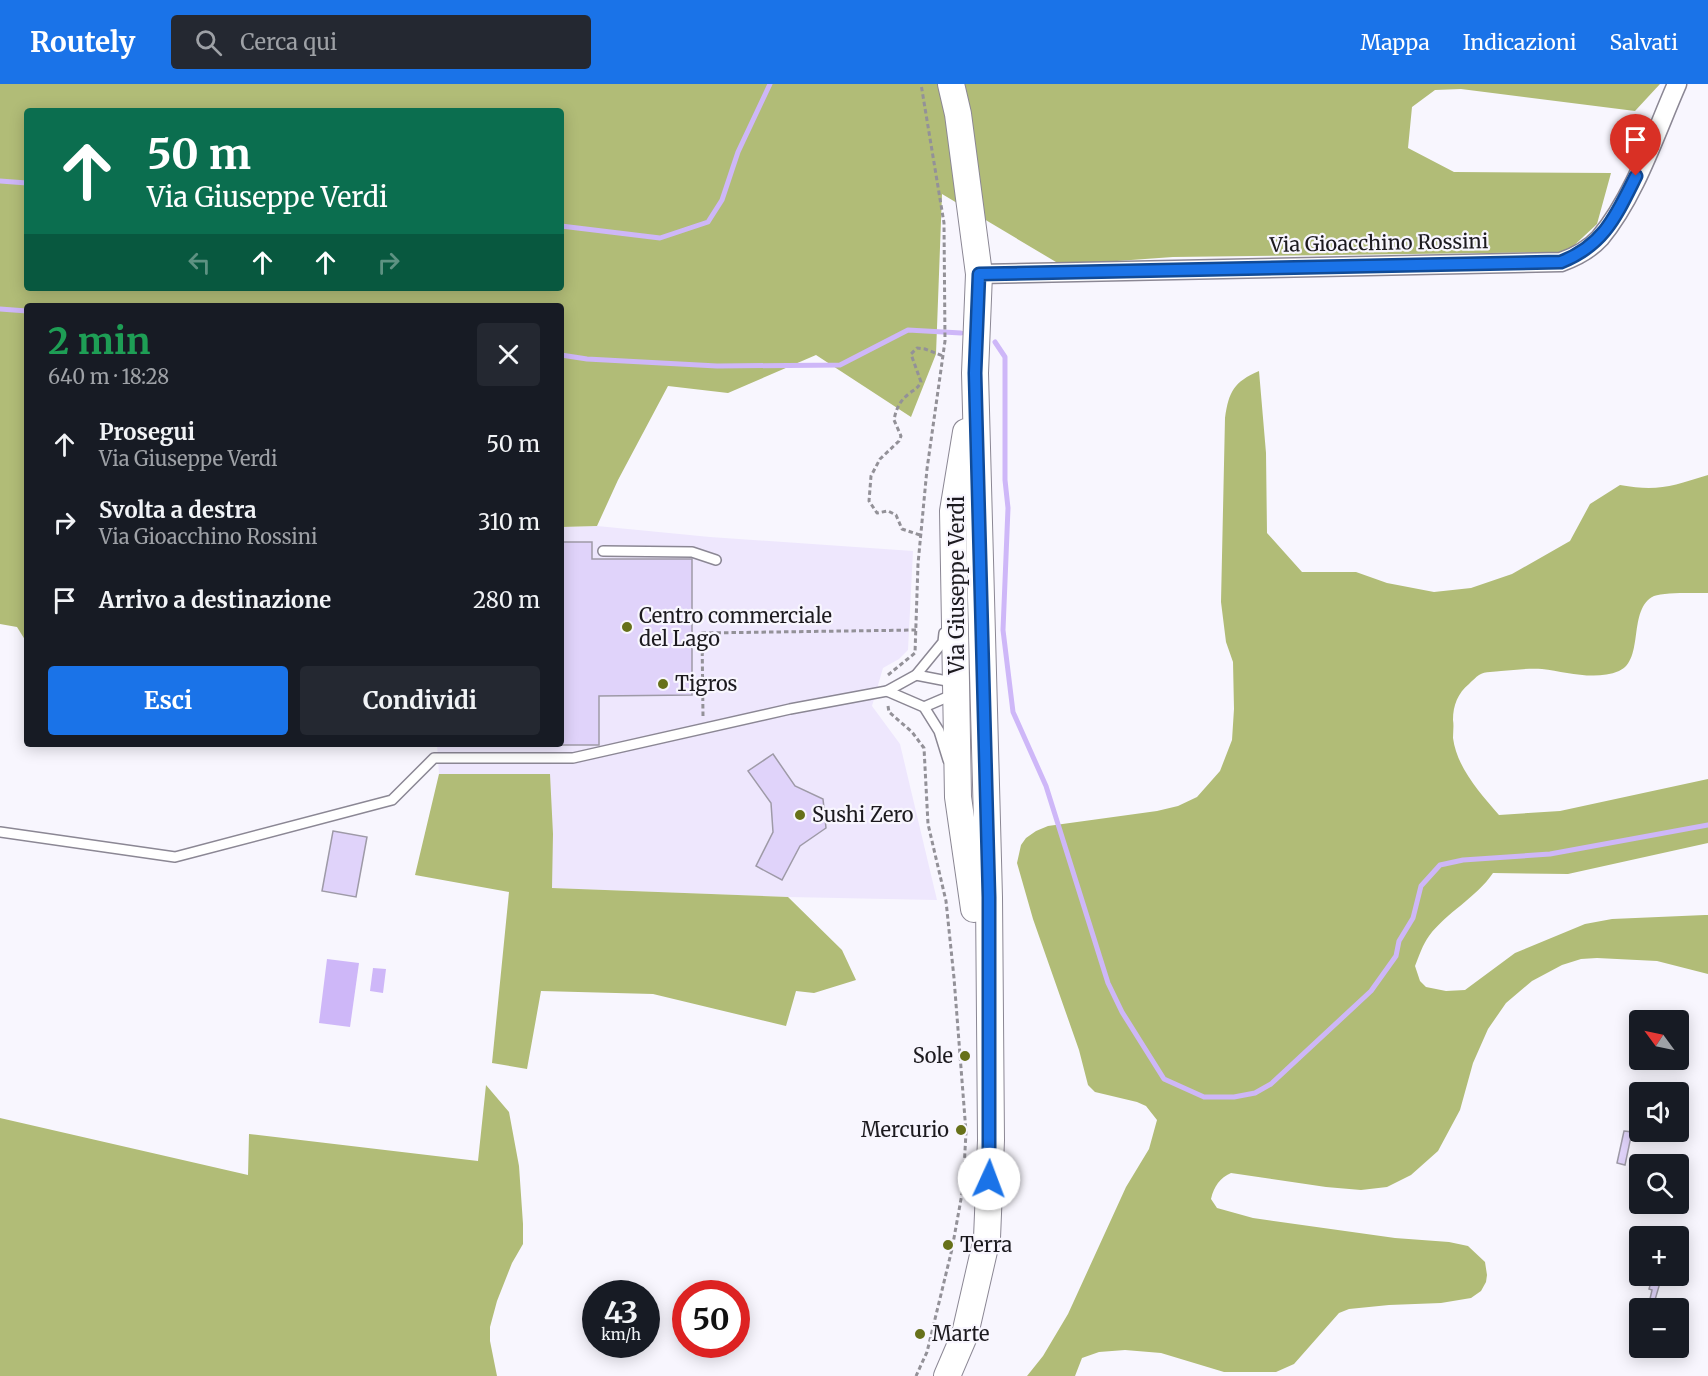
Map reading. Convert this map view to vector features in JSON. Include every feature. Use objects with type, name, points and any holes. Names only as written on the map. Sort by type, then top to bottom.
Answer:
[{"type":"main road","name":"Via Giuseppe Verdi","points":[[951,84],[958,114],[979,274],[975,373],[989,897],[990,1049]]},
{"type":"main road","points":[[958,84],[958,114]]},
{"type":"main road","name":"Via Giuseppe Verdi","points":[[975,373],[952,511],[958,691],[958,797],[970,868],[990,1049]]},
{"type":"main road","name":"Via Giuseppe Verdi","points":[[958,691],[972,671],[972,593],[980,562]]},
{"type":"main road","name":"Via Giuseppe Verdi","points":[[958,691],[971,703],[986,801]]},
{"type":"main road","points":[[947,1376],[965,1334],[987,1238],[991,1140],[990,1049]]},
{"type":"street","name":"Via Gioacchino Rossini","points":[[979,274],[1561,262],[1580,255],[1599,239],[1619,209],[1677,84]]},
{"type":"lane","points":[[0,832],[175,857],[392,800],[434,758],[573,758],[790,709],[886,691],[916,675],[943,642],[952,511]]},
{"type":"lane","points":[[603,551],[692,552],[716,560]]},
{"type":"lane","points":[[916,675],[947,681],[958,691],[924,707]]},
{"type":"lane","points":[[886,691],[924,707],[939,731],[958,797]]},
{"type":"path","points":[[916,1376],[927,1352],[952,1250],[963,1188],[966,1132],[946,901],[928,824],[924,748],[912,732],[889,712],[886,691],[888,674],[915,653],[918,564],[927,469],[945,342],[944,223],[921,84]]},
{"type":"path","points":[[921,534],[902,529],[896,515],[888,511],[877,513],[869,501],[871,476],[880,459],[899,441],[901,436],[894,420],[897,406],[909,393],[917,389],[921,382],[911,354],[917,348],[943,356]]},
{"type":"path","points":[[687,733],[685,722],[703,717],[702,633],[917,630]]},
{"type":"shaded area","points":[[597,526],[710,537],[913,551],[908,650],[899,659],[883,668],[872,706],[900,744],[937,900],[552,888],[550,774],[439,774],[437,747],[564,747],[564,527]]},
{"type":"shaded area","points":[[327,959],[359,963],[350,1027],[319,1023]]},
{"type":"shaded area","points":[[373,968],[386,969],[383,993],[370,991]]},
{"type":"green space","points":[[0,84],[1660,84],[1635,111],[1461,89],[1435,90],[1412,107],[1408,148],[1454,172],[1611,173],[1597,224],[1567,252],[1173,257],[1061,265],[942,194],[936,354],[911,417],[816,355],[728,393],[668,386],[618,480],[597,526],[564,527],[564,303],[24,303],[24,638],[17,627],[0,624]]},
{"type":"green space","points":[[1259,371],[1266,453],[1267,533],[1302,572],[1356,572],[1387,583],[1434,592],[1471,588],[1512,574],[1570,541],[1590,504],[1620,485],[1645,488],[1665,487],[1708,475],[1708,593],[1659,595],[1646,603],[1638,623],[1632,656],[1627,665],[1619,671],[1590,676],[1532,669],[1479,675],[1462,691],[1455,704],[1453,738],[1464,770],[1499,815],[1560,811],[1708,779],[1708,843],[1568,874],[1493,873],[1478,890],[1436,927],[1423,946],[1415,966],[1420,981],[1426,987],[1446,991],[1465,990],[1515,953],[1585,924],[1612,919],[1708,915],[1708,974],[1657,961],[1597,958],[1581,959],[1562,965],[1532,981],[1506,1003],[1488,1029],[1473,1063],[1460,1110],[1438,1151],[1411,1175],[1387,1187],[1361,1190],[1231,1173],[1218,1183],[1214,1190],[1211,1199],[1217,1208],[1253,1218],[1468,1246],[1485,1262],[1487,1275],[1481,1291],[1471,1298],[1441,1303],[1349,1309],[1339,1313],[1294,1364],[1276,1372],[1224,1372],[1161,1353],[1125,1350],[1099,1352],[1082,1358],[1075,1376],[1027,1376],[1043,1356],[1068,1314],[1126,1187],[1149,1149],[1157,1120],[1146,1106],[1095,1092],[1088,1085],[1079,1050],[1033,919],[1017,863],[1021,845],[1026,838],[1048,826],[1178,806],[1197,797],[1220,771],[1232,740],[1234,709],[1233,662],[1226,642],[1221,602],[1225,418],[1228,401],[1234,388],[1244,379]]},
{"type":"green space","points":[[439,774],[550,774],[553,834],[552,888],[788,897],[842,950],[856,980],[814,993],[796,991],[786,1026],[653,994],[541,991],[527,1069],[492,1063],[509,892],[415,875]]},
{"type":"green space","points":[[486,1085],[509,1112],[519,1166],[523,1224],[523,1244],[512,1263],[497,1301],[490,1327],[490,1341],[497,1376],[0,1376],[0,1118],[248,1175],[249,1134],[478,1161]]},
{"type":"building","name":"Centro commerciale del Lago","points":[[564,542],[592,542],[592,559],[692,559],[692,695],[599,696],[599,745],[564,745]]},
{"type":"building","points":[[773,754],[795,786],[823,799],[826,828],[800,846],[782,880],[756,866],[773,832],[771,803],[748,771]]},
{"type":"building","points":[[333,831],[367,837],[356,897],[322,891]]},
{"type":"building","points":[[1624,1131],[1629,1132],[1630,1142],[1625,1165],[1617,1163]]},
{"type":"building","points":[[1650,1286],[1659,1286],[1656,1298],[1650,1298],[1652,1290],[1649,1289]]},
{"type":"waterway","points":[[564,226],[660,238],[708,222],[722,200],[738,152],[770,84]]},
{"type":"waterway","points":[[0,181],[24,183]]},
{"type":"waterway","points":[[0,309],[24,311]]},
{"type":"waterway","points":[[564,355],[587,359],[717,366],[840,365],[908,330],[961,333]]},
{"type":"waterway","points":[[995,342],[1005,357],[1005,480],[1008,508],[1003,630],[1013,712],[1046,786],[1108,983],[1122,1012],[1164,1079],[1204,1097],[1234,1097],[1255,1093],[1271,1084],[1371,991],[1396,956],[1399,941],[1413,918],[1421,886],[1440,865],[1463,860],[1550,854],[1708,825]]},
{"type":"place","name":"Centro commerciale del Lago","points":[[627,627]]},
{"type":"place","name":"Tigros","points":[[663,684]]},
{"type":"place","name":"Sushi Zero","points":[[800,815]]},
{"type":"place","name":"Sole","points":[[965,1056]]},
{"type":"place","name":"Mercurio","points":[[961,1130]]},
{"type":"place","name":"Terra","points":[[948,1245]]},
{"type":"place","name":"Marte","points":[[920,1334]]},
{"type":"route","points":[[989,1179],[991,1140],[989,897],[975,373],[979,274],[1561,262],[1580,255],[1599,239],[1619,209],[1636,176]]}]
